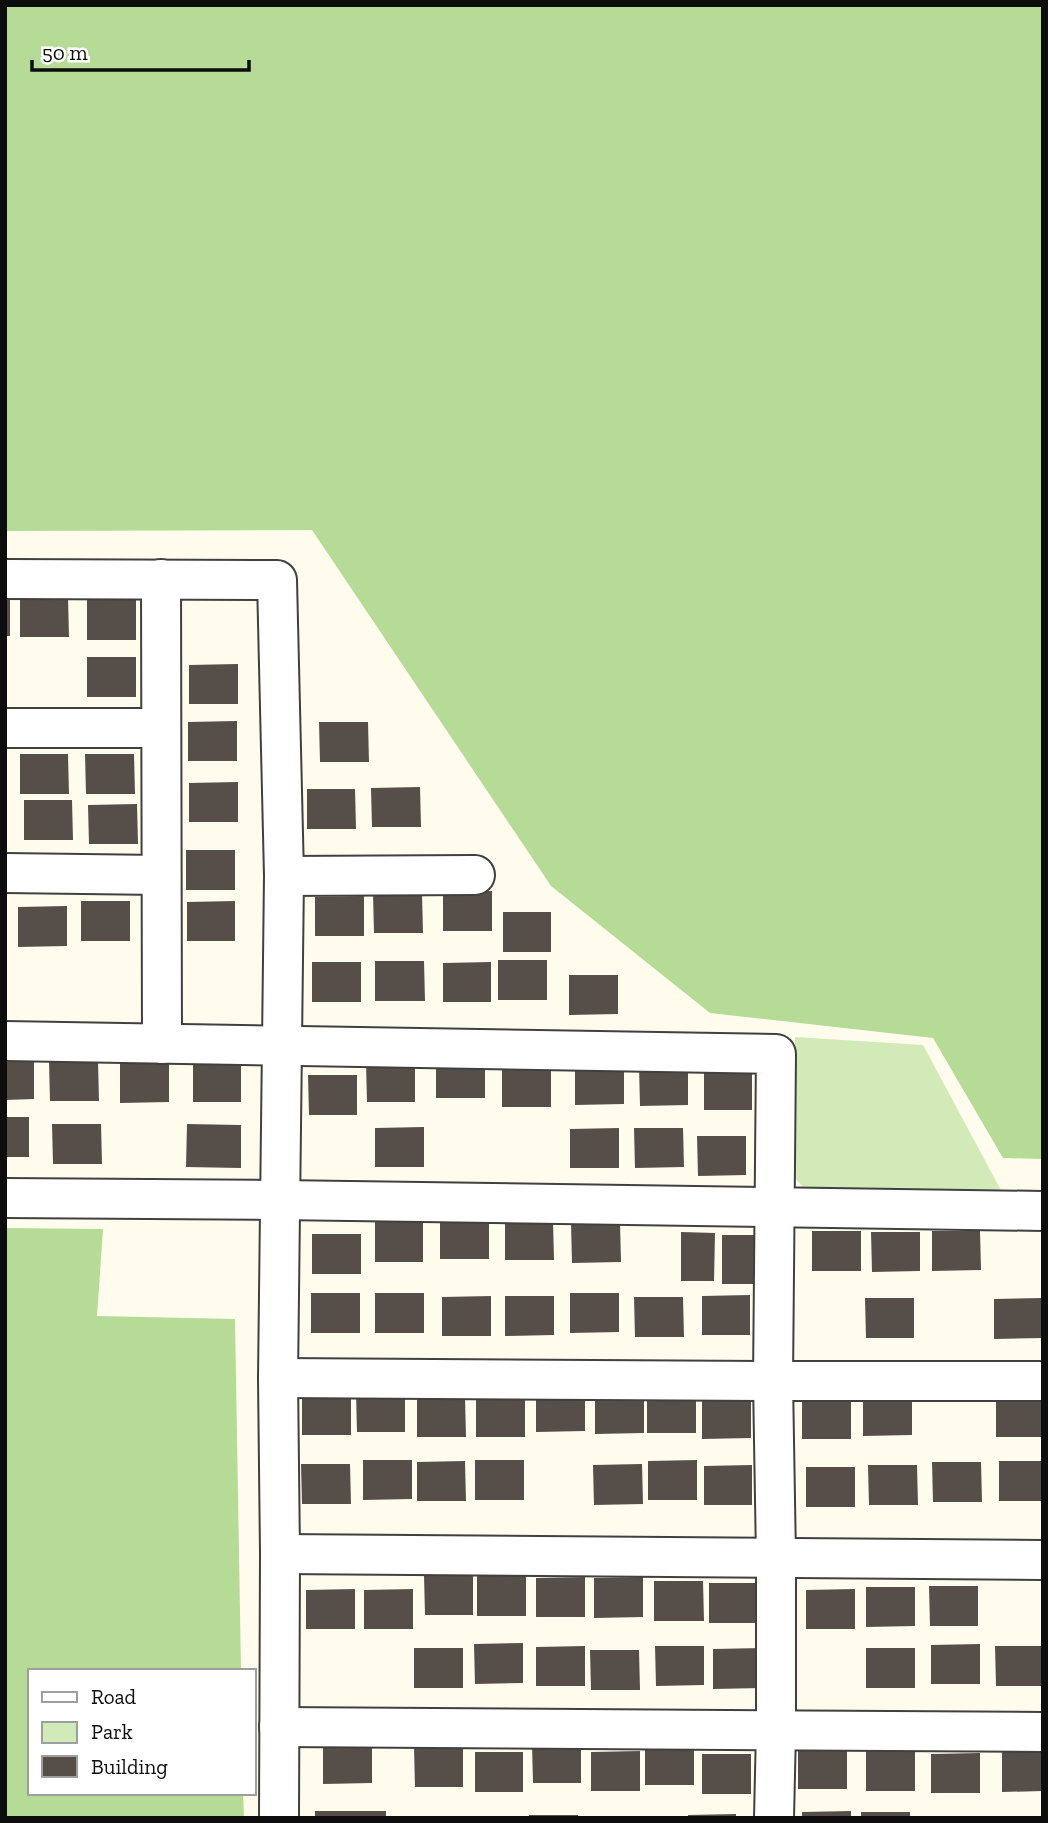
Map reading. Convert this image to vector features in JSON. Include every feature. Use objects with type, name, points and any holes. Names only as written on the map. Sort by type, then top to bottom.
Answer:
[{"type":"street","points":[[5,579],[276,580],[284,876],[278,1378],[279,1818]]},
{"type":"street","points":[[161,579],[162,1044]]},
{"type":"street","points":[[5,728],[161,728]]},
{"type":"street","points":[[5,873],[161,875]]},
{"type":"street","points":[[284,876],[475,875]]},
{"type":"street","points":[[5,1041],[776,1054],[773,1381],[776,1558],[774,1818]]},
{"type":"street","points":[[5,1198],[1043,1211]]},
{"type":"street","points":[[278,1378],[1043,1381]]},
{"type":"street","points":[[280,1554],[1043,1560]]},
{"type":"street","points":[[279,1727],[1043,1732]]},
{"type":"green space","points":[[5,5],[1043,5],[1043,1159],[1003,1158],[933,1038],[710,1013],[551,886],[312,530],[5,531]]},
{"type":"green space","points":[[795,1037],[923,1045],[1003,1194],[809,1194],[794,1177]]},
{"type":"green space","points":[[5,1228],[103,1229],[97,1316],[235,1319],[241,1669],[28,1669],[28,1795],[243,1795],[244,1818],[5,1818]]},
{"type":"building","points":[[5,596],[10,596],[10,636],[5,636]]},
{"type":"building","points":[[68,597],[69,637],[20,637],[20,598]]},
{"type":"building","points":[[87,600],[136,600],[136,640],[87,640]]},
{"type":"building","points":[[87,657],[136,657],[136,697],[87,697]]},
{"type":"building","points":[[238,664],[238,704],[189,704],[189,665]]},
{"type":"building","points":[[237,721],[237,761],[188,761],[188,722]]},
{"type":"building","points":[[319,722],[368,722],[369,762],[320,762]]},
{"type":"building","points":[[20,754],[68,754],[69,794],[20,794]]},
{"type":"building","points":[[85,754],[134,754],[135,794],[86,794]]},
{"type":"building","points":[[238,782],[238,822],[189,822],[189,783]]},
{"type":"building","points":[[420,787],[421,827],[372,827],[371,788]]},
{"type":"building","points":[[307,789],[355,789],[356,829],[307,829]]},
{"type":"building","points":[[24,800],[72,800],[73,840],[24,840]]},
{"type":"building","points":[[137,804],[138,844],[89,844],[88,805]]},
{"type":"building","points":[[186,850],[235,850],[235,890],[186,890]]},
{"type":"building","points":[[443,891],[492,891],[492,931],[443,931]]},
{"type":"building","points":[[373,893],[422,893],[423,933],[374,933]]},
{"type":"building","points":[[364,896],[364,936],[315,936],[315,897]]},
{"type":"building","points":[[81,901],[130,901],[130,941],[81,941]]},
{"type":"building","points":[[235,901],[235,941],[187,941],[187,902]]},
{"type":"building","points":[[67,906],[67,946],[18,947],[18,907]]},
{"type":"building","points":[[503,912],[551,912],[551,952],[503,952]]},
{"type":"building","points":[[498,960],[547,960],[547,1000],[498,1000]]},
{"type":"building","points":[[375,961],[424,961],[425,1001],[375,1001]]},
{"type":"building","points":[[312,962],[361,962],[361,1002],[312,1002]]},
{"type":"building","points":[[491,962],[491,1002],[443,1002],[443,963]]},
{"type":"building","points":[[569,975],[618,975],[618,1014],[569,1015]]},
{"type":"building","points":[[436,1058],[485,1058],[485,1098],[436,1098]]},
{"type":"building","points":[[5,1060],[34,1060],[34,1099],[5,1100]]},
{"type":"building","points":[[49,1061],[98,1061],[99,1101],[50,1101]]},
{"type":"building","points":[[241,1062],[241,1102],[193,1102],[193,1063]]},
{"type":"building","points":[[366,1062],[415,1062],[415,1102],[367,1102]]},
{"type":"building","points":[[120,1063],[169,1063],[169,1102],[120,1103]]},
{"type":"building","points":[[575,1065],[624,1065],[624,1104],[575,1105]]},
{"type":"building","points":[[639,1066],[688,1066],[688,1105],[640,1106]]},
{"type":"building","points":[[502,1067],[551,1067],[551,1107],[502,1107]]},
{"type":"building","points":[[752,1069],[752,1110],[704,1110],[704,1070]]},
{"type":"building","points":[[308,1075],[357,1075],[357,1115],[309,1115]]},
{"type":"building","points":[[5,1117],[29,1117],[29,1157],[5,1157]]},
{"type":"building","points":[[52,1124],[101,1124],[102,1164],[53,1164]]},
{"type":"building","points":[[187,1124],[241,1125],[241,1168],[186,1167]]},
{"type":"building","points":[[424,1127],[424,1167],[375,1167],[375,1128]]},
{"type":"building","points":[[619,1128],[619,1168],[570,1168],[570,1129]]},
{"type":"building","points":[[634,1128],[683,1128],[684,1167],[635,1168]]},
{"type":"building","points":[[697,1136],[746,1136],[746,1175],[698,1176]]},
{"type":"building","points":[[440,1219],[489,1219],[489,1259],[440,1259]]},
{"type":"building","points":[[553,1220],[554,1260],[505,1260],[505,1221]]},
{"type":"building","points":[[375,1222],[423,1222],[423,1262],[375,1262]]},
{"type":"building","points":[[571,1223],[620,1223],[621,1262],[572,1263]]},
{"type":"building","points":[[812,1231],[861,1231],[861,1271],[812,1271]]},
{"type":"building","points":[[932,1231],[980,1231],[981,1270],[932,1271]]},
{"type":"building","points":[[681,1232],[715,1233],[714,1281],[681,1281]]},
{"type":"building","points":[[871,1232],[920,1232],[920,1271],[872,1272]]},
{"type":"building","points":[[312,1234],[361,1234],[361,1274],[312,1274]]},
{"type":"building","points":[[722,1235],[756,1235],[756,1284],[722,1284]]},
{"type":"building","points":[[311,1293],[360,1293],[360,1333],[311,1333]]},
{"type":"building","points":[[375,1293],[424,1293],[424,1333],[375,1333]]},
{"type":"building","points":[[570,1293],[619,1293],[619,1332],[570,1333]]},
{"type":"building","points":[[750,1295],[750,1335],[702,1335],[702,1296]]},
{"type":"building","points":[[491,1296],[491,1336],[442,1336],[442,1297]]},
{"type":"building","points":[[505,1296],[554,1296],[554,1335],[505,1336]]},
{"type":"building","points":[[634,1297],[683,1297],[684,1337],[635,1337]]},
{"type":"building","points":[[865,1298],[914,1298],[914,1338],[866,1338]]},
{"type":"building","points":[[1043,1298],[1043,1338],[994,1339],[994,1299]]},
{"type":"building","points":[[356,1392],[405,1392],[405,1432],[357,1432]]},
{"type":"building","points":[[536,1392],[585,1392],[585,1431],[536,1432]]},
{"type":"building","points":[[647,1393],[696,1393],[696,1433],[647,1433]]},
{"type":"building","points":[[595,1394],[644,1394],[644,1433],[595,1434]]},
{"type":"building","points":[[302,1395],[351,1395],[351,1435],[302,1435]]},
{"type":"building","points":[[863,1396],[912,1396],[912,1435],[863,1436]]},
{"type":"building","points":[[417,1397],[465,1397],[466,1437],[417,1437]]},
{"type":"building","points":[[525,1397],[525,1437],[476,1437],[476,1398]]},
{"type":"building","points":[[1043,1397],[1043,1437],[996,1437],[996,1398]]},
{"type":"building","points":[[702,1399],[751,1399],[751,1438],[702,1439]]},
{"type":"building","points":[[851,1399],[851,1439],[802,1439],[802,1400]]},
{"type":"building","points":[[363,1460],[412,1460],[412,1499],[363,1500]]},
{"type":"building","points":[[475,1460],[524,1460],[524,1500],[475,1500]]},
{"type":"building","points":[[697,1460],[697,1500],[648,1500],[648,1461]]},
{"type":"building","points":[[465,1461],[466,1501],[417,1501],[417,1462]]},
{"type":"building","points":[[999,1461],[1043,1461],[1043,1501],[999,1501]]},
{"type":"building","points":[[932,1462],[981,1462],[982,1502],[933,1502]]},
{"type":"building","points":[[301,1464],[350,1464],[351,1504],[302,1504]]},
{"type":"building","points":[[642,1464],[643,1504],[594,1505],[593,1465]]},
{"type":"building","points":[[752,1465],[752,1505],[704,1505],[704,1466]]},
{"type":"building","points":[[868,1465],[917,1465],[918,1505],[869,1505]]},
{"type":"building","points":[[806,1467],[855,1467],[855,1507],[806,1507]]},
{"type":"building","points":[[424,1575],[473,1575],[473,1615],[425,1615]]},
{"type":"building","points":[[477,1576],[526,1576],[526,1616],[477,1616]]},
{"type":"building","points":[[585,1577],[585,1617],[536,1617],[536,1578]]},
{"type":"building","points":[[643,1577],[643,1617],[594,1618],[594,1578]]},
{"type":"building","points":[[654,1581],[703,1581],[704,1621],[654,1621]]},
{"type":"building","points":[[709,1583],[758,1583],[758,1623],[709,1623]]},
{"type":"building","points":[[929,1586],[978,1586],[978,1626],[930,1626]]},
{"type":"building","points":[[866,1587],[915,1587],[915,1626],[866,1627]]},
{"type":"building","points":[[355,1589],[355,1629],[306,1629],[306,1590]]},
{"type":"building","points":[[413,1589],[413,1629],[364,1629],[364,1590]]},
{"type":"building","points":[[855,1589],[855,1629],[806,1629],[806,1590]]},
{"type":"building","points":[[523,1643],[523,1683],[475,1684],[474,1644]]},
{"type":"building","points":[[980,1644],[980,1684],[931,1684],[931,1645]]},
{"type":"building","points":[[585,1646],[585,1686],[536,1686],[536,1647]]},
{"type":"building","points":[[655,1646],[704,1646],[704,1685],[656,1686]]},
{"type":"building","points":[[995,1646],[1043,1646],[1043,1686],[996,1686]]},
{"type":"building","points":[[414,1648],[463,1648],[463,1688],[414,1688]]},
{"type":"building","points":[[762,1648],[762,1688],[713,1689],[713,1649]]},
{"type":"building","points":[[866,1648],[915,1648],[915,1688],[866,1688]]},
{"type":"building","points":[[590,1650],[639,1650],[640,1690],[591,1690]]},
{"type":"building","points":[[581,1743],[581,1783],[533,1783],[532,1744]]},
{"type":"building","points":[[323,1744],[372,1744],[372,1783],[323,1784]]},
{"type":"building","points":[[645,1745],[694,1745],[694,1785],[645,1785]]},
{"type":"building","points":[[414,1747],[463,1747],[463,1787],[415,1787]]},
{"type":"building","points":[[847,1749],[847,1789],[798,1789],[798,1750]]},
{"type":"building","points":[[640,1751],[640,1791],[591,1791],[591,1752]]},
{"type":"building","points":[[866,1751],[915,1751],[915,1791],[866,1791]]},
{"type":"building","points":[[475,1752],[523,1752],[523,1792],[475,1792]]},
{"type":"building","points":[[1002,1752],[1043,1752],[1043,1791],[1002,1792]]},
{"type":"building","points":[[980,1753],[980,1793],[931,1793],[931,1754]]},
{"type":"building","points":[[702,1754],[751,1754],[751,1794],[702,1794]]},
{"type":"building","points":[[315,1811],[386,1811],[386,1818],[315,1818]]},
{"type":"building","points":[[851,1811],[851,1818],[802,1818],[802,1812]]},
{"type":"building","points":[[861,1812],[910,1812],[910,1818],[861,1818]]},
{"type":"building","points":[[736,1814],[736,1818],[688,1818],[688,1815]]},
{"type":"building","points":[[529,1815],[578,1815],[578,1818],[529,1818]]}]
